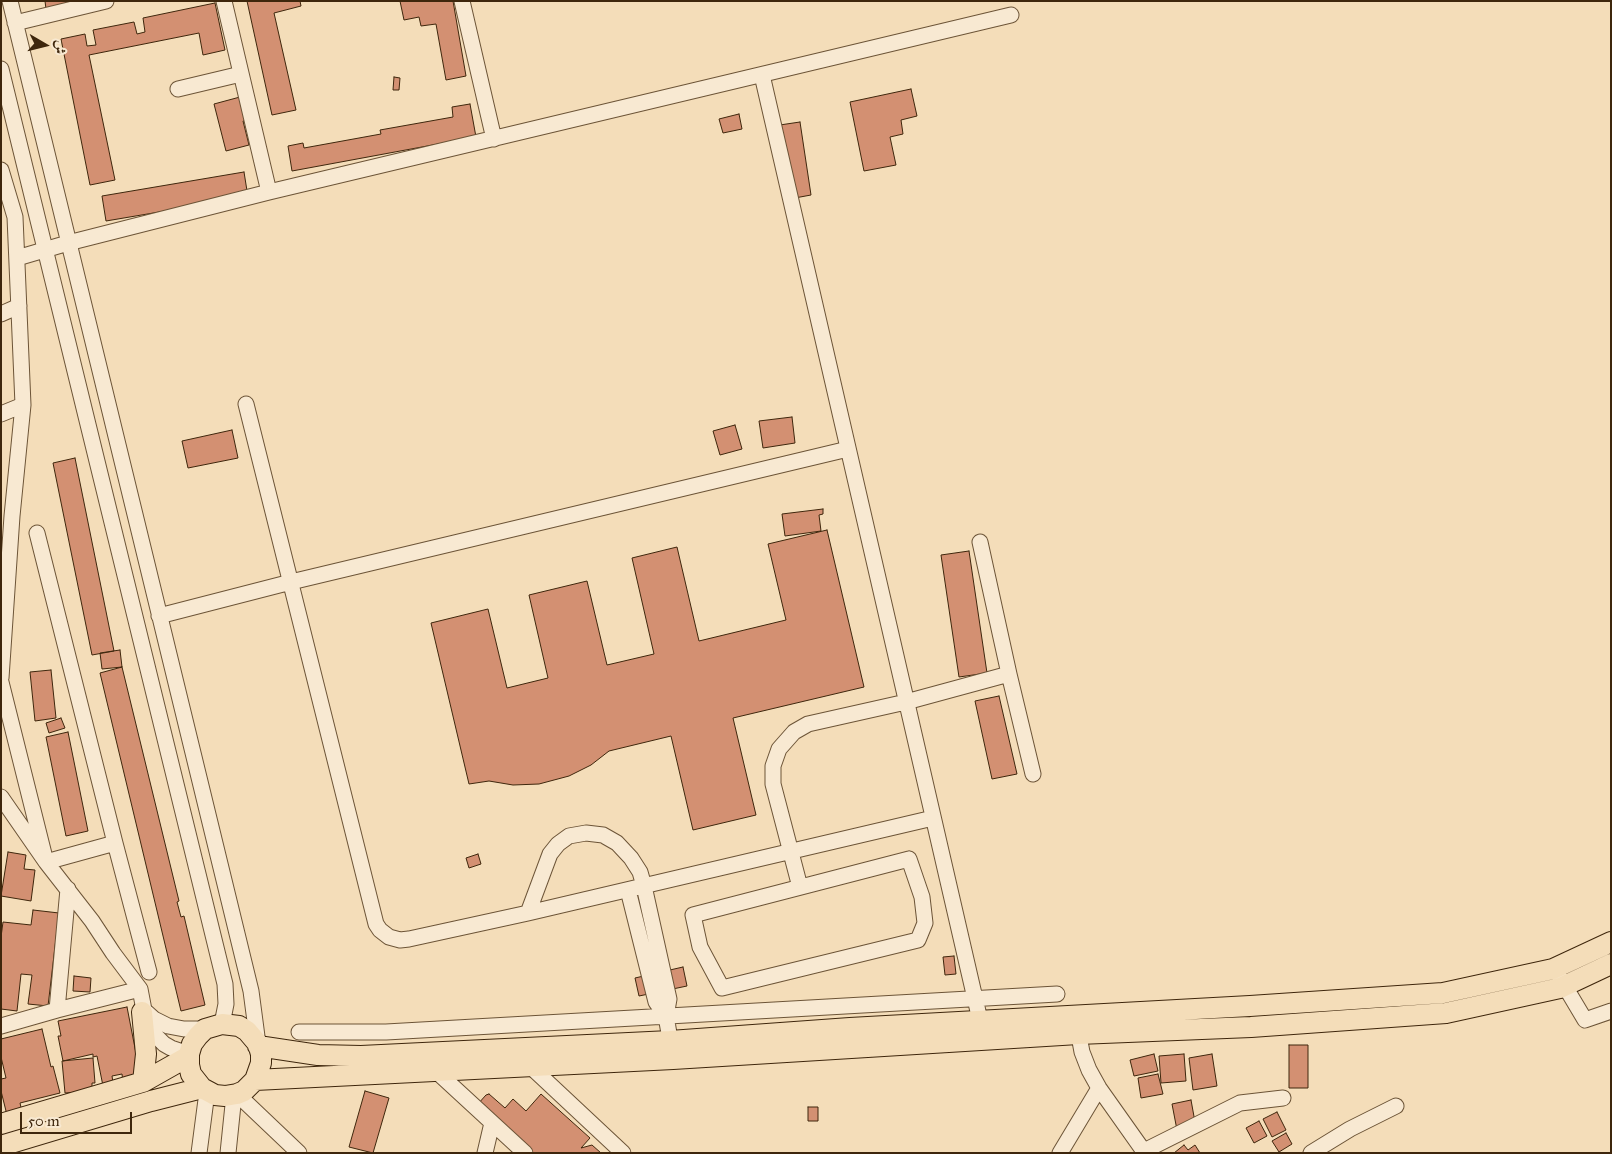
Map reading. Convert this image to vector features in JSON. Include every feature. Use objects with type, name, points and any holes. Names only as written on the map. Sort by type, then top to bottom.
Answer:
[{"type":"main road","points":[[258,1045],[318,1055],[361,1056],[672,1050],[983,1040],[1077,1025],[1443,993],[1553,969],[1611,942]]},
{"type":"main road","points":[[255,1080],[528,1065],[980,1020],[1077,1025],[1251,1027],[1446,1013],[1560,988],[1611,964]]},
{"type":"main road","points":[[143,1011],[146,1054],[143,1082]]},
{"type":"main road","points":[[980,1020],[983,1040]]},
{"type":"main road","points":[[1,1146],[151,1101],[204,1090],[225,1096],[235,1095],[244,1091],[255,1080],[261,1063],[258,1045],[239,1026],[214,1026],[198,1036],[192,1044],[189,1055],[191,1074],[204,1090]]},
{"type":"main road","points":[[1,1124],[143,1082],[189,1055]]},
{"type":"street","points":[[10,1],[251,991],[258,1045]]},
{"type":"street","points":[[15,23],[106,1]]},
{"type":"street","points":[[224,1],[269,192]]},
{"type":"street","points":[[462,1],[494,139]]},
{"type":"street","points":[[17,258],[68,243],[269,192],[1011,15]]},
{"type":"street","points":[[1,69],[225,984],[226,1004],[214,1026],[176,1028],[154,1019],[143,1011]]},
{"type":"street","points":[[178,89],[241,74]]},
{"type":"street","points":[[762,75],[980,1020]]},
{"type":"street","points":[[1,170],[8,220],[17,258],[23,405],[6,518],[1,678]]},
{"type":"street","points":[[1,314],[19,306]]},
{"type":"street","points":[[246,404],[376,924],[389,937],[400,940],[528,914],[933,818]]},
{"type":"street","points":[[1,414],[23,405]]},
{"type":"street","points":[[159,616],[291,582],[848,449]]},
{"type":"street","points":[[37,534],[149,972]]},
{"type":"street","points":[[980,542],[1008,674],[1033,774]]},
{"type":"street","points":[[800,887],[773,784],[773,766],[779,749],[794,732],[808,724],[906,702],[1008,674]]},
{"type":"street","points":[[1,682],[46,862]]},
{"type":"street","points":[[2,802],[140,989],[143,1011],[153,1033],[171,1048],[189,1055]]},
{"type":"street","points":[[528,914],[550,854],[558,844],[569,836],[586,833],[603,835],[617,843],[631,858],[640,872],[644,886],[669,999],[666,1016],[672,1050]]},
{"type":"street","points":[[46,862],[115,843]]},
{"type":"street","points":[[909,859],[922,898],[925,923],[918,940],[722,988],[700,947],[693,915],[800,887],[909,859]]},
{"type":"street","points":[[57,1010],[68,890]]},
{"type":"street","points":[[628,890],[656,1002],[666,1016]]},
{"type":"street","points":[[1553,969],[1585,1020],[1611,1011]]},
{"type":"street","points":[[1,1026],[140,989]]},
{"type":"street","points":[[299,1032],[386,1032],[1057,994]]},
{"type":"street","points":[[1077,1025],[1082,1052],[1089,1070],[1099,1088],[1144,1152],[1240,1103],[1283,1098]]},
{"type":"street","points":[[528,1065],[623,1153]]},
{"type":"street","points":[[436,1071],[525,1153]]},
{"type":"street","points":[[1060,1153],[1099,1088]]},
{"type":"street","points":[[199,1153],[204,1090]]},
{"type":"street","points":[[235,1095],[293,1151]]},
{"type":"street","points":[[228,1153],[235,1095]]},
{"type":"street","points":[[1311,1153],[1350,1129],[1396,1106]]},
{"type":"street","points":[[485,1153],[492,1123]]},
{"type":"building","points":[[45,1],[68,1],[68,5],[46,9]]},
{"type":"building","points":[[247,1],[300,1],[301,6],[274,13],[296,110],[272,115]]},
{"type":"building","points":[[400,1],[453,1],[466,76],[446,80],[436,24],[421,26],[419,17],[404,20]]},
{"type":"building","points":[[215,3],[225,50],[203,55],[199,33],[89,55],[115,180],[90,185],[61,39],[85,34],[87,46],[96,45],[93,30],[134,22],[137,34],[145,32],[143,18]]},
{"type":"building","points":[[394,77],[400,78],[399,90],[393,90]]},
{"type":"building","points":[[911,89],[917,116],[901,120],[903,134],[890,137],[896,165],[864,171],[850,102]]},
{"type":"building","points":[[240,97],[249,145],[226,151],[214,104]]},
{"type":"building","points":[[470,104],[476,137],[292,171],[288,146],[303,143],[304,148],[381,134],[380,130],[453,117],[452,107]]},
{"type":"building","points":[[739,114],[742,129],[723,133],[719,119]]},
{"type":"building","points":[[800,122],[811,195],[784,200],[773,126]]},
{"type":"building","points":[[244,172],[248,197],[106,221],[102,196]]},
{"type":"building","points":[[792,417],[795,443],[763,448],[759,421]]},
{"type":"building","points":[[735,425],[742,449],[720,455],[713,431]]},
{"type":"building","points":[[232,430],[238,458],[188,468],[182,441]]},
{"type":"building","points":[[75,458],[114,651],[92,655],[53,463]]},
{"type":"building","points":[[823,509],[823,514],[819,515],[821,531],[785,536],[782,514]]},
{"type":"building","points":[[827,530],[864,687],[733,718],[756,815],[693,830],[671,736],[609,751],[591,765],[569,776],[539,784],[513,785],[489,781],[469,784],[431,623],[488,609],[507,688],[548,678],[529,595],[587,581],[607,665],[654,654],[632,558],[677,547],[699,641],[786,620],[768,544]]},
{"type":"building","points":[[969,551],[987,673],[959,677],[941,555]]},
{"type":"building","points":[[120,650],[122,667],[102,669],[100,653]]},
{"type":"building","points":[[122,667],[179,901],[177,902],[181,917],[184,916],[205,1005],[181,1011],[100,673]]},
{"type":"building","points":[[51,670],[56,718],[35,721],[30,672]]},
{"type":"building","points":[[999,696],[1017,774],[992,779],[975,701]]},
{"type":"building","points":[[61,718],[65,728],[49,733],[46,723]]},
{"type":"building","points":[[68,732],[88,831],[66,836],[46,737]]},
{"type":"building","points":[[8,852],[26,855],[24,869],[35,870],[31,901],[1,896]]},
{"type":"building","points":[[478,854],[481,864],[469,868],[466,858]]},
{"type":"building","points":[[33,910],[59,913],[48,1006],[28,1004],[32,975],[21,974],[17,1011],[1,1009],[1,937],[3,922],[31,925]]},
{"type":"building","points":[[954,956],[956,974],[945,975],[943,957]]},
{"type":"building","points":[[683,967],[687,986],[639,996],[635,978]]},
{"type":"building","points":[[74,976],[91,978],[90,992],[73,991]]},
{"type":"building","points":[[127,1007],[141,1079],[123,1083],[122,1074],[112,1076],[114,1089],[104,1091],[97,1056],[93,1057],[93,1054],[63,1061],[58,1036],[61,1036],[58,1021]]},
{"type":"building","points":[[42,1029],[51,1067],[53,1066],[60,1093],[20,1103],[23,1116],[8,1119],[1,1091],[1,1079],[6,1078],[1,1057],[1,1039]]},
{"type":"building","points":[[1289,1045],[1308,1045],[1308,1088],[1289,1088]]},
{"type":"building","points":[[1154,1054],[1158,1071],[1134,1076],[1130,1060]]},
{"type":"building","points":[[1184,1054],[1186,1081],[1161,1083],[1159,1056]]},
{"type":"building","points":[[1212,1054],[1217,1086],[1193,1090],[1189,1058]]},
{"type":"building","points":[[93,1058],[95,1083],[92,1083],[92,1091],[65,1093],[62,1061]]},
{"type":"building","points":[[1158,1074],[1163,1094],[1141,1098],[1138,1078]]},
{"type":"building","points":[[365,1091],[389,1098],[373,1153],[349,1147]]},
{"type":"building","points":[[489,1094],[505,1108],[513,1099],[526,1111],[541,1094],[590,1138],[581,1148],[592,1145],[601,1153],[532,1153],[477,1105]]},
{"type":"building","points":[[1191,1100],[1195,1122],[1177,1130],[1172,1104]]},
{"type":"building","points":[[808,1107],[818,1107],[818,1121],[808,1121]]},
{"type":"building","points":[[1277,1112],[1286,1130],[1272,1137],[1263,1119]]},
{"type":"building","points":[[1259,1121],[1267,1136],[1254,1143],[1246,1128]]},
{"type":"building","points":[[1286,1133],[1292,1144],[1279,1152],[1272,1141]]},
{"type":"building","points":[[1184,1145],[1188,1150],[1195,1145],[1200,1153],[1174,1153]]}]
